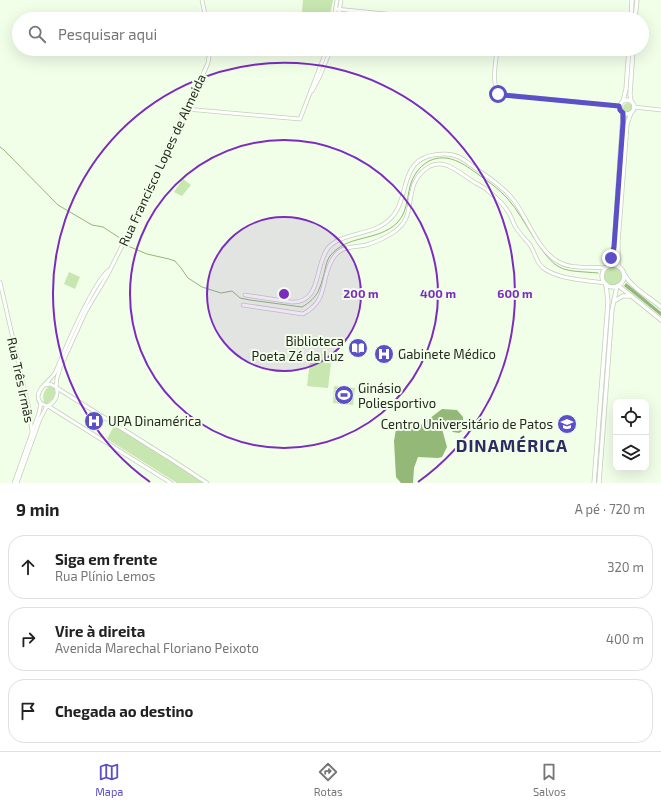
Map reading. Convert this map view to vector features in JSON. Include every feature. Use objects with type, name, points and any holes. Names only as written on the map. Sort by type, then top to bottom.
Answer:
[{"type":"main road","points":[[631,12],[632,0]]},
{"type":"main road","points":[[636,12],[637,0]]},
{"type":"main road","points":[[594,483],[608,302],[602,275],[612,258],[614,247],[623,113],[619,106],[623,101],[626,89],[628,56]]},
{"type":"main road","points":[[618,266],[618,241],[627,124],[634,107],[630,94],[633,56]]},
{"type":"main road","points":[[623,101],[631,101]]},
{"type":"main road","points":[[623,113],[631,113]]},
{"type":"main road","points":[[606,267],[615,264],[618,266],[622,269],[629,281],[661,307]]},
{"type":"main road","points":[[599,483],[614,301],[618,286],[623,281],[624,274]]},
{"type":"main road","points":[[605,284],[612,287],[618,286],[661,320]]},
{"type":"main road","points":[[614,301],[623,296],[632,296]]},
{"type":"street","points":[[202,0],[205,12]]},
{"type":"street","points":[[335,12],[337,0]]},
{"type":"street","points":[[340,10],[341,0]]},
{"type":"street","points":[[336,9],[361,12]]},
{"type":"street","name":"Rua Francisco Lopes de Almeida","points":[[57,387],[57,378],[60,368],[86,311],[123,244],[208,63],[209,56]]},
{"type":"street","points":[[186,109],[300,119],[324,56]]},
{"type":"street","points":[[313,87],[328,56]]},
{"type":"street","points":[[496,56],[495,82],[497,93],[502,95],[619,106]]},
{"type":"street","points":[[634,107],[661,110]]},
{"type":"street","points":[[245,295],[290,302],[303,301],[312,293],[316,284],[319,266],[328,248],[341,239],[382,227],[398,208],[406,179],[414,165],[420,160],[440,154],[457,155],[504,190],[516,203],[546,251],[555,260],[569,266],[606,267]]},
{"type":"street","points":[[243,305],[303,314],[310,310],[318,301],[323,290],[332,260],[340,251],[351,246],[365,245],[383,239],[398,229],[405,222],[407,217],[414,184],[419,175],[432,165],[440,163],[456,169],[484,188],[505,206],[516,227],[530,246],[541,266],[556,275],[605,284]]},
{"type":"street","name":"Rua Francisco Lopes de Almeida","points":[[45,385],[54,374],[90,297],[104,276],[110,270]]},
{"type":"street","name":"Rua Três Irmãs","points":[[0,282],[29,409],[32,432]]},
{"type":"street","points":[[14,483],[39,413],[41,403],[38,394],[45,385],[50,384],[207,483]]},
{"type":"street","points":[[17,483],[40,419],[47,406],[55,399],[57,387]]},
{"type":"street","points":[[41,403],[171,483]]},
{"type":"shaded area","points":[[303,0],[333,0],[330,12],[302,12]]},
{"type":"shaded area","points":[[626,103],[630,103],[632,104],[632,112],[626,113],[623,110],[623,106]]},
{"type":"shaded area","points":[[624,114],[630,114],[628,120],[618,265],[609,265],[612,259]]},
{"type":"shaded area","points":[[183,179],[191,185],[182,196],[174,192]]},
{"type":"shaded area","points":[[613,265],[617,266],[623,272],[623,280],[617,286],[613,287],[609,286],[603,280],[602,276],[603,272],[609,266]]},
{"type":"shaded area","points":[[69,272],[80,277],[75,289],[64,284]]},
{"type":"shaded area","points":[[626,283],[661,312],[661,316],[624,286]]},
{"type":"shaded area","points":[[311,353],[332,355],[328,388],[307,386]]},
{"type":"shaded area","points":[[51,385],[54,386],[55,395],[51,401],[46,404],[44,402],[43,395],[45,390]]},
{"type":"shaded area","name":"Ginásio Poliesportivo","points":[[334,386],[355,388],[353,405],[333,403]]},
{"type":"shaded area","points":[[442,409],[457,410],[463,417],[464,430],[459,433],[453,432],[446,425],[442,429],[447,447],[442,457],[418,457],[414,468],[413,483],[401,483],[396,477],[394,441],[396,429],[402,427],[417,428]]},
{"type":"shaded area","points":[[114,426],[205,483],[177,483],[107,439]]},
{"type":"waterway","points":[[0,147],[58,205],[92,225],[103,227],[123,240]]},
{"type":"waterway","points":[[125,243],[128,246],[147,254],[175,261],[188,278],[202,287],[221,293],[232,291],[240,298],[302,307],[312,300],[318,292],[330,256],[345,244],[380,233],[397,223],[404,211],[410,185],[417,171],[429,161],[443,158],[456,160],[462,163],[501,192],[515,207],[534,238]]},
{"type":"waterway","points":[[538,244],[551,261],[563,269],[598,273]]},
{"type":"place","name":"Biblioteca Poeta Zé da Luz","points":[[358,348]]},
{"type":"place","name":"Gabinete Médico","points":[[384,354]]},
{"type":"place","name":"Ginásio Poliesportivo","points":[[344,395]]},
{"type":"place","name":"UPA Dinamérica","points":[[94,421]]},
{"type":"place","name":"Centro Universitário de Patos","points":[[567,424]]},
{"type":"district","name":"DINAMÉRICA","points":[[512,446]]},
{"type":"route","points":[[498,94],[619,106],[621,112],[623,113],[623,123],[614,247],[611,258]]}]
